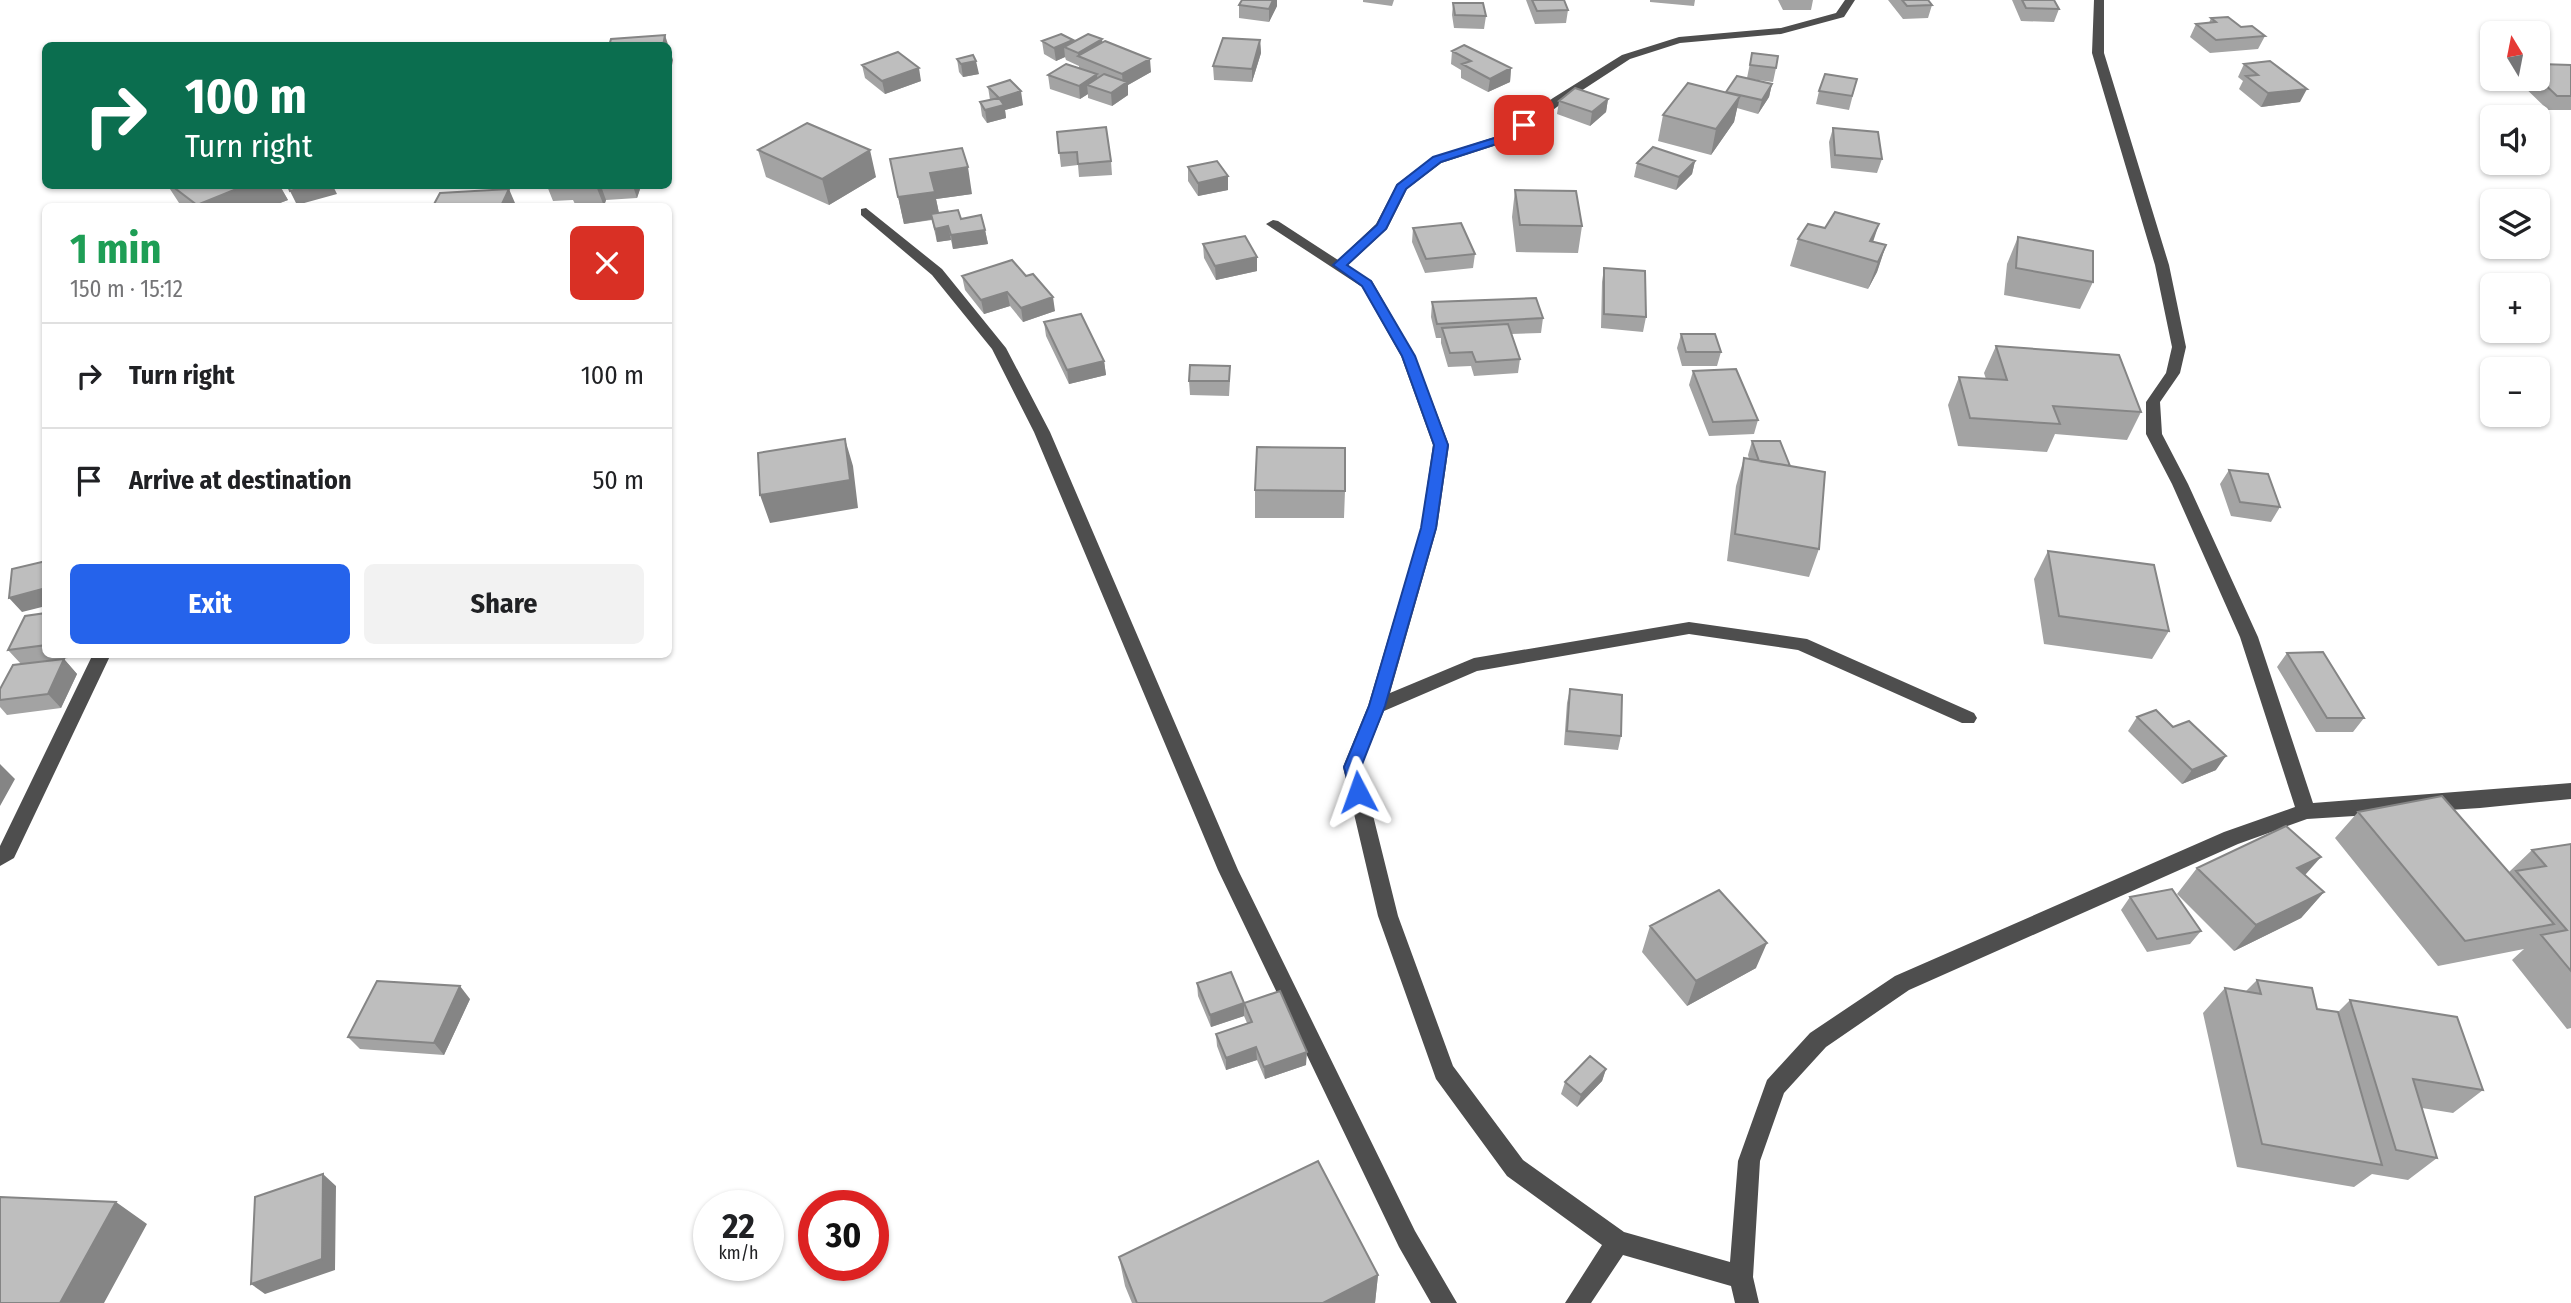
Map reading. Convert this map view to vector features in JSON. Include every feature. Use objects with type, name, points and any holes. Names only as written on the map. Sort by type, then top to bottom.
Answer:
[{"type":"street","points":[[1340,265],[1382,226],[1402,187],[1437,160],[1508,137],[1557,101],[1626,57],[1679,40],[1781,31],[1840,15],[1850,0]]},
{"type":"street","points":[[2099,0],[2098,53],[2162,265],[2179,347],[2174,373],[2153,402],[2154,434],[2180,484],[2249,638],[2306,811]]},
{"type":"street","points":[[866,212],[937,272],[999,348],[1042,432],[1228,870],[1406,1239],[1445,1303]]},
{"type":"street","points":[[1273,225],[1367,284],[1408,356],[1441,445],[1429,528],[1377,706],[1352,767],[1388,916],[1444,1072],[1516,1168],[1618,1242],[1741,1277]]},
{"type":"street","points":[[1377,706],[1474,665],[1689,628],[1801,644],[1968,718]]},
{"type":"street","points":[[0,858],[7,852],[100,658]]},
{"type":"street","points":[[1747,1303],[1741,1277],[1749,1161],[1775,1087],[1818,1040],[1902,983],[2231,838],[2306,811],[2480,800],[2571,791]]},
{"type":"street","points":[[1577,1303],[1618,1242]]},
{"type":"building","points":[[1242,0],[1273,0],[1269,9],[1239,5]]},
{"type":"building","points":[[1532,0],[1564,0],[1568,10],[1537,11]]},
{"type":"building","points":[[1902,0],[1928,0],[1932,5],[1907,6]]},
{"type":"building","points":[[2022,0],[2054,0],[2059,9],[2026,8]]},
{"type":"building","points":[[1453,3],[1483,3],[1486,16],[1455,15]]},
{"type":"building","points":[[2228,17],[2241,27],[2252,26],[2265,36],[2216,40],[2196,24],[2216,22],[2211,18]]},
{"type":"building","points":[[1061,34],[1073,40],[1054,48],[1042,41]]},
{"type":"building","points":[[1088,34],[1102,39],[1078,53],[1064,47]]},
{"type":"building","points":[[665,35],[664,42],[610,42],[611,39]]},
{"type":"building","points":[[1223,38],[1260,40],[1252,69],[1213,66]]},
{"type":"building","points":[[1105,41],[1150,59],[1122,74],[1078,56]]},
{"type":"building","points":[[1464,45],[1511,68],[1490,79],[1462,64],[1471,61],[1452,51]]},
{"type":"building","points":[[898,52],[919,68],[882,81],[862,65]]},
{"type":"building","points":[[1752,53],[1778,56],[1776,68],[1750,65]]},
{"type":"building","points":[[973,55],[976,61],[961,64],[957,59]]},
{"type":"building","points":[[2270,61],[2307,89],[2268,93],[2246,76],[2258,75],[2244,64]]},
{"type":"building","points":[[1066,64],[1097,74],[1079,86],[1048,75]]},
{"type":"building","points":[[2550,64],[2571,65],[2571,96],[2557,96],[2550,89]]},
{"type":"building","points":[[1104,74],[1127,82],[1111,93],[1087,85]]},
{"type":"building","points":[[1825,74],[1857,79],[1852,96],[1819,91]]},
{"type":"building","points":[[1737,76],[1772,84],[1762,100],[1726,92]]},
{"type":"building","points":[[1010,80],[1021,91],[999,98],[988,87]]},
{"type":"building","points":[[1688,83],[1740,96],[1716,129],[1663,115]]},
{"type":"building","points":[[1575,88],[1608,99],[1592,112],[1559,101]]},
{"type":"building","points":[[999,98],[1004,105],[985,110],[980,102]]},
{"type":"building","points":[[807,123],[870,150],[822,179],[758,150]]},
{"type":"building","points":[[1106,127],[1111,161],[1078,164],[1077,152],[1059,153],[1057,132]]},
{"type":"building","points":[[1833,128],[1878,132],[1882,159],[1835,155]]},
{"type":"building","points":[[1653,147],[1695,161],[1679,177],[1637,163]]},
{"type":"building","points":[[962,148],[968,167],[930,173],[935,192],[898,197],[890,159]]},
{"type":"building","points":[[1217,161],[1228,176],[1198,183],[1188,167]]},
{"type":"building","points":[[176,189],[237,189],[202,203],[194,203]]},
{"type":"building","points":[[509,189],[502,203],[435,203],[440,193]]},
{"type":"building","points":[[1515,190],[1576,191],[1582,226],[1520,225]]},
{"type":"building","points":[[958,210],[961,219],[981,215],[985,230],[951,235],[948,226],[935,229],[931,214]]},
{"type":"building","points":[[1835,212],[1879,224],[1870,241],[1886,245],[1878,262],[1798,239],[1808,224],[1825,228]]},
{"type":"building","points":[[1461,223],[1475,254],[1426,259],[1413,228]]},
{"type":"building","points":[[1245,236],[1257,257],[1215,266],[1203,244]]},
{"type":"building","points":[[2018,237],[2093,251],[2093,282],[2016,268]]},
{"type":"building","points":[[1012,260],[1026,276],[1033,274],[1053,297],[1021,308],[1007,292],[981,300],[962,276]]},
{"type":"building","points":[[1604,268],[1645,271],[1646,317],[1604,314]]},
{"type":"building","points":[[1536,298],[1543,318],[1437,324],[1432,302]]},
{"type":"building","points":[[1081,314],[1104,361],[1067,370],[1044,322]]},
{"type":"building","points":[[1508,324],[1520,359],[1476,362],[1472,352],[1450,353],[1442,328]]},
{"type":"building","points":[[1681,334],[1715,334],[1721,352],[1686,352]]},
{"type":"building","points":[[1996,346],[2119,355],[2141,412],[2053,406],[2060,424],[1970,418],[1959,377],[2007,380]]},
{"type":"building","points":[[1190,365],[1230,366],[1229,381],[1189,381]]},
{"type":"building","points":[[1736,369],[1758,420],[1713,422],[1693,371]]},
{"type":"building","points":[[845,439],[850,480],[760,495],[758,453]]},
{"type":"building","points":[[1752,441],[1780,441],[1790,466],[1759,461]]},
{"type":"building","points":[[1257,447],[1345,448],[1345,491],[1255,490]]},
{"type":"building","points":[[1744,458],[1825,472],[1819,549],[1735,534]]},
{"type":"building","points":[[2229,470],[2268,474],[2280,507],[2240,502]]},
{"type":"building","points":[[2048,551],[2154,565],[2169,631],[2059,616]]},
{"type":"building","points":[[42,562],[42,589],[9,598],[12,569]]},
{"type":"building","points":[[42,614],[42,646],[8,650],[25,616]]},
{"type":"building","points":[[2323,652],[2364,718],[2327,718],[2287,653]]},
{"type":"building","points":[[64,659],[48,694],[0,700],[0,689],[13,665]]},
{"type":"building","points":[[1570,689],[1622,695],[1621,736],[1567,731]]},
{"type":"building","points":[[2156,710],[2173,727],[2189,721],[2226,756],[2192,770],[2137,717]]},
{"type":"building","points":[[2442,796],[2554,924],[2465,941],[2358,812]]},
{"type":"building","points":[[2286,826],[2321,857],[2297,868],[2324,892],[2256,925],[2197,868]]},
{"type":"building","points":[[2571,844],[2571,971],[2541,935],[2567,930],[2516,871],[2546,866],[2532,850]]},
{"type":"building","points":[[2172,889],[2201,931],[2157,939],[2130,897]]},
{"type":"building","points":[[1719,890],[1767,943],[1696,981],[1650,926]]},
{"type":"building","points":[[1231,972],[1244,1003],[1210,1015],[1197,983]]},
{"type":"building","points":[[2257,980],[2312,988],[2317,1009],[2338,1012],[2382,1165],[2262,1144],[2225,988],[2261,994]]},
{"type":"building","points":[[377,981],[460,986],[434,1043],[348,1037]]},
{"type":"building","points":[[1280,991],[1307,1052],[1264,1067],[1256,1047],[1226,1058],[1216,1034],[1252,1022],[1244,1003]]},
{"type":"building","points":[[2350,1000],[2457,1017],[2483,1090],[2413,1079],[2437,1158],[2396,1150]]},
{"type":"building","points":[[1590,1056],[1606,1069],[1581,1095],[1565,1082]]},
{"type":"building","points":[[1318,1161],[1378,1275],[1323,1303],[1137,1303],[1119,1257]]},
{"type":"building","points":[[323,1174],[322,1259],[251,1284],[255,1197]]},
{"type":"building","points":[[0,1197],[116,1202],[60,1303],[0,1303]]},
{"type":"route","points":[[1358,792],[1352,767],[1377,706],[1429,528],[1441,445],[1408,356],[1367,284],[1340,265],[1382,226],[1402,187],[1437,160],[1508,137],[1524,125]]}]
